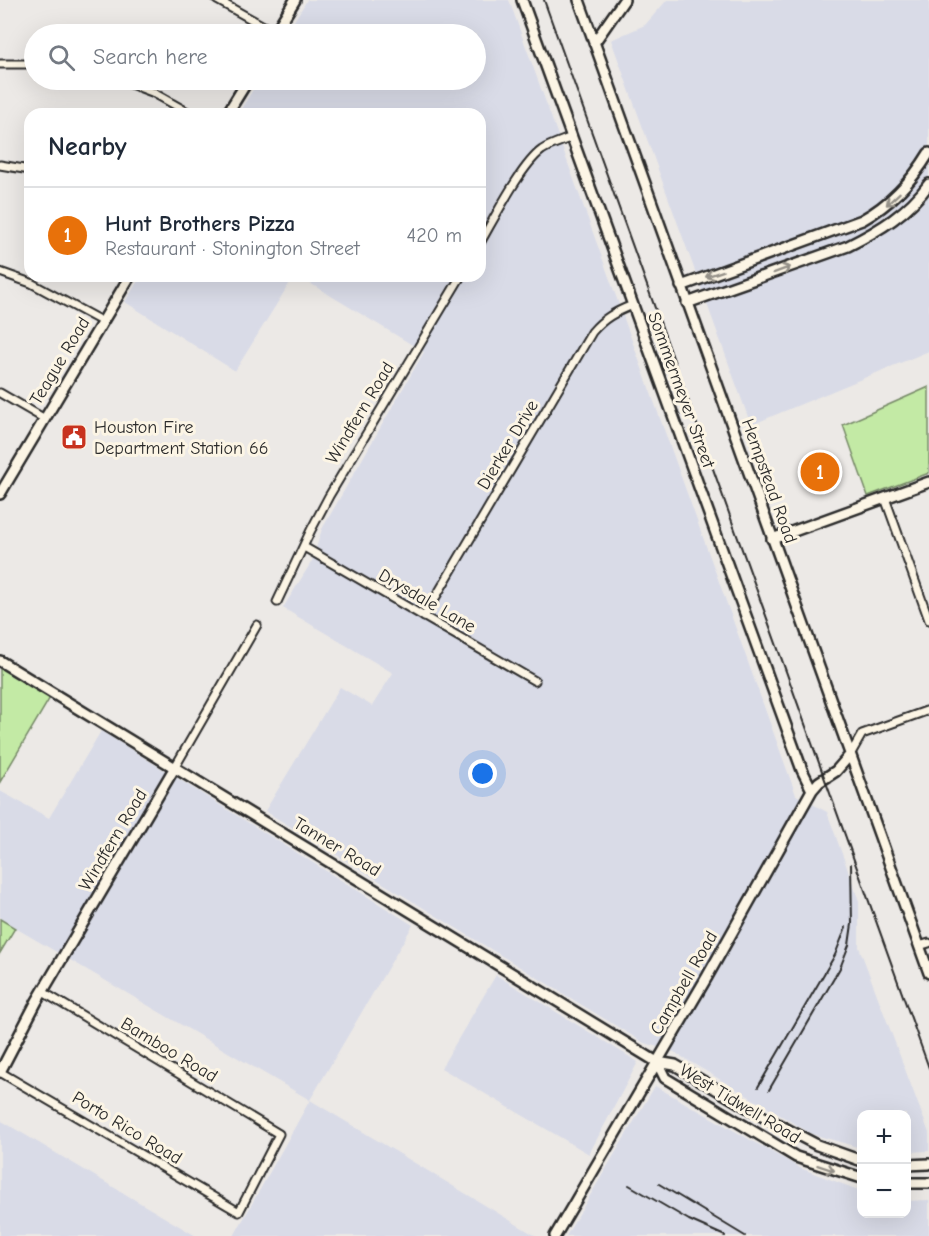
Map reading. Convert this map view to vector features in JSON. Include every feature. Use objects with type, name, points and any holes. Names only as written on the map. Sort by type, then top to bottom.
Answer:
[{"type":"street","points":[[217,0],[258,24]]},
{"type":"street","points":[[281,24],[295,0]]},
{"type":"street","name":"Sommermeyer Street","points":[[522,0],[800,765],[812,790]]},
{"type":"street","name":"Hempstead Road","points":[[579,0],[850,755],[924,945],[929,973]]},
{"type":"street","points":[[594,43],[624,0]]},
{"type":"street","points":[[0,64],[24,64]]},
{"type":"street","points":[[147,90],[181,108]]},
{"type":"street","points":[[231,108],[242,90]]},
{"type":"street","points":[[486,233],[530,162],[543,150],[573,137]]},
{"type":"street","points":[[681,286],[824,236],[862,220],[881,209],[909,182],[929,153]]},
{"type":"street","points":[[0,165],[24,169]]},
{"type":"street","points":[[909,182],[922,193]]},
{"type":"street","points":[[687,303],[831,252],[868,236],[890,224],[908,209],[929,184]]},
{"type":"street","points":[[824,236],[831,252]]},
{"type":"street","points":[[0,272],[24,281]]},
{"type":"street","points":[[28,282],[103,322]]},
{"type":"street","name":"Teague Road","points":[[0,494],[126,282]]},
{"type":"street","name":"Windfern Road","points":[[277,602],[329,496],[457,282]]},
{"type":"street","name":"Dierker Drive","points":[[424,617],[592,332],[603,319],[615,311],[633,305]]},
{"type":"street","points":[[0,393],[45,419]]},
{"type":"street","points":[[772,539],[929,482]]},
{"type":"street","points":[[885,498],[929,620]]},
{"type":"street","name":"Drysdale Lane","points":[[304,547],[535,681]]},
{"type":"street","name":"Windfern Road","points":[[0,1072],[43,992],[257,625]]},
{"type":"street","name":"Tanner Road","points":[[0,661],[657,1062]]},
{"type":"street","points":[[850,755],[862,734],[929,710]]},
{"type":"street","name":"Campbell Road","points":[[555,1236],[812,790],[819,782],[837,771],[850,755]]},
{"type":"street","name":"Bamboo Road","points":[[43,992],[279,1134],[239,1212]]},
{"type":"street","name":"West Tidwell Road","points":[[657,1062],[675,1065],[817,1145],[857,1160]]},
{"type":"street","name":"West Tidwell Road","points":[[657,1062],[665,1077],[796,1157],[857,1177]]},
{"type":"street","name":"Porto Rico Road","points":[[0,1072],[239,1212]]},
{"type":"street","points":[[753,1131],[762,1116]]},
{"type":"street","points":[[911,1165],[929,1164]]},
{"type":"street","points":[[911,1183],[929,1183]]},
{"type":"shaded area","points":[[307,0],[509,0],[796,795],[827,812],[859,901],[859,947],[929,1133],[929,1151],[911,1152],[911,1110],[857,1110],[857,1147],[812,1134],[672,1051],[644,1043],[265,811],[340,687],[372,706],[393,673],[283,608],[312,561],[322,529],[424,352],[308,282],[486,282],[486,108],[242,108],[253,90],[486,90],[486,24],[292,24]]},
{"type":"shaded area","points":[[667,0],[929,0],[929,351],[751,425],[611,40],[645,25]]},
{"type":"shaded area","points":[[137,282],[290,282],[235,371],[125,302]]},
{"type":"shaded area","points":[[101,731],[413,925],[310,1100],[0,919],[0,791],[49,818]]},
{"type":"shaded area","points":[[496,975],[638,1062],[589,1154],[441,1068]]},
{"type":"shaded area","points":[[655,1086],[800,1168],[857,1189],[857,1218],[911,1218],[911,1201],[929,1200],[929,1236],[566,1236]]},
{"type":"shaded area","points":[[310,1100],[536,1236],[234,1236]]},
{"type":"shaded area","points":[[0,1120],[196,1236],[0,1236]]},
{"type":"green space","points":[[929,387],[929,473],[868,496],[843,425]]},
{"type":"green space","points":[[0,664],[51,696],[0,782]]},
{"type":"green space","points":[[0,919],[15,928],[0,953]]},
{"type":"railway","points":[[544,0],[929,1068]]},
{"type":"railway","points":[[769,1090],[840,968],[849,945],[852,924],[851,864]]},
{"type":"railway","points":[[758,1087],[835,955],[846,927]]},
{"type":"railway","points":[[659,1184],[745,1236]]},
{"type":"railway","points":[[629,1185],[689,1220],[725,1236]]},
{"type":"place","name":"Houston Fire Department Station 66","points":[[74,437]]},
{"type":"place","name":"Hunt Brothers Pizza","points":[[820,472]]}]
